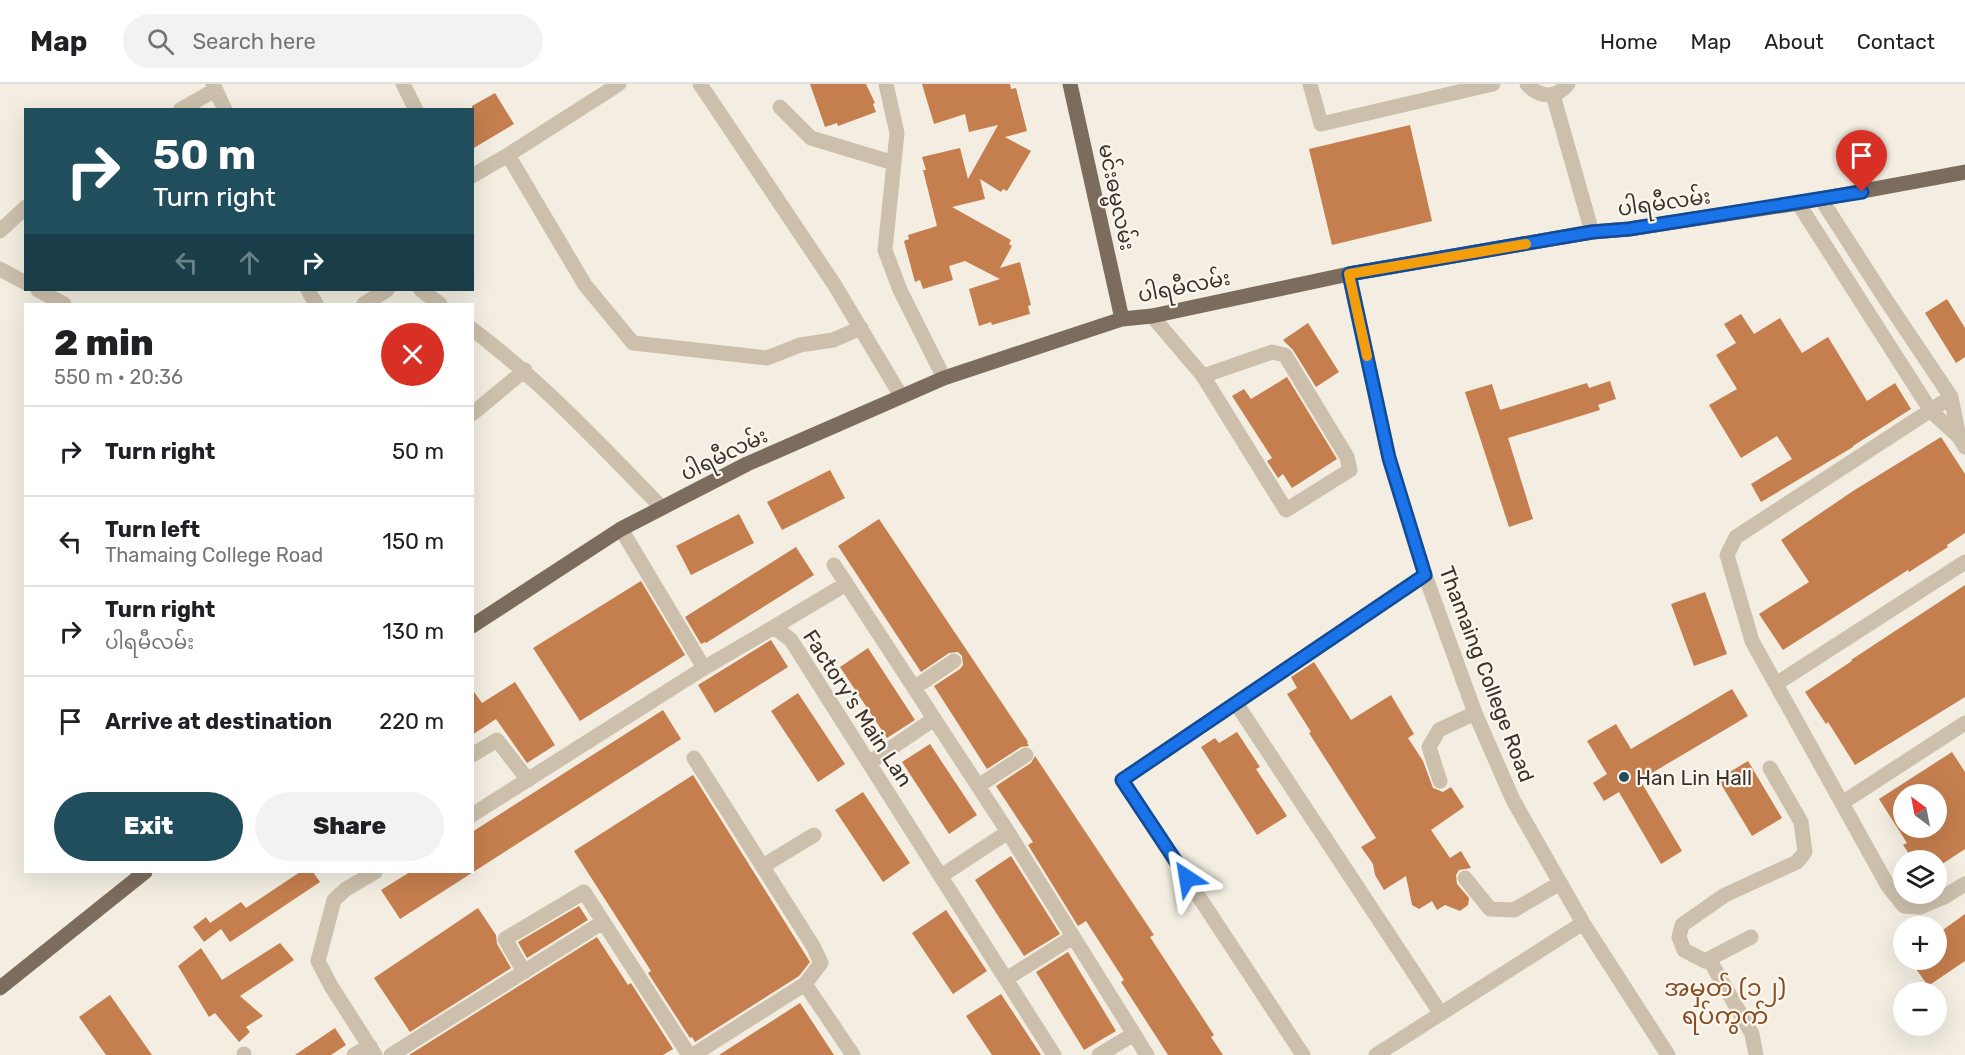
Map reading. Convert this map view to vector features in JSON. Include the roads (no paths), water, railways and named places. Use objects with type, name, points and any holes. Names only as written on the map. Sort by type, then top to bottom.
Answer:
[{"type":"main road","name":"မင်းဓမ္မလမ်း","points":[[1070,84],[1122,319]]},
{"type":"main road","name":"ပါရမီလမ်း","points":[[474,625],[621,530],[747,464],[944,378],[1122,319],[1152,316],[1349,274],[1592,232],[1629,229],[1821,200],[1965,172]]},
{"type":"main road","points":[[0,988],[144,873]]},
{"type":"street","points":[[403,84],[415,108]]},
{"type":"street","points":[[474,175],[619,84]]},
{"type":"street","points":[[700,84],[861,328],[901,396]]},
{"type":"street","points":[[886,84],[897,133],[885,250],[900,290],[944,378]]},
{"type":"street","points":[[1310,84],[1321,124],[1493,84]]},
{"type":"street","points":[[1527,84],[1541,95],[1553,95],[1565,89],[1568,84]]},
{"type":"street","points":[[183,108],[214,87],[224,108]]},
{"type":"street","points":[[1553,95],[1592,232]]},
{"type":"street","points":[[780,107],[811,138],[894,164]]},
{"type":"street","points":[[508,155],[585,285],[633,343],[767,358],[800,345],[832,340],[861,328]]},
{"type":"street","points":[[1821,200],[1952,397],[1962,442]]},
{"type":"street","points":[[1798,203],[1931,411],[1962,442]]},
{"type":"street","points":[[0,231],[24,209]]},
{"type":"street","points":[[0,269],[24,282]]},
{"type":"street","name":"Thamaing College Road","points":[[1349,274],[1389,458],[1425,575],[1474,713],[1513,800],[1560,883],[1668,1055]]},
{"type":"street","points":[[40,291],[62,303]]},
{"type":"street","points":[[366,303],[385,291]]},
{"type":"street","points":[[422,291],[439,303]]},
{"type":"street","points":[[1866,310],[1884,297]]},
{"type":"street","points":[[1152,316],[1203,376],[1286,510],[1350,470],[1347,457],[1285,355],[1272,352],[1203,376]]},
{"type":"street","points":[[474,331],[525,370],[589,431],[662,508]]},
{"type":"street","points":[[474,412],[525,370]]},
{"type":"street","points":[[1952,397],[1736,537],[1727,555],[1752,641],[1888,886],[1904,906],[1920,907],[1944,897],[1965,884]]},
{"type":"street","points":[[621,530],[704,668]]},
{"type":"street","points":[[1776,684],[1965,562]]},
{"type":"street","points":[[834,565],[1008,832],[1147,1055]]},
{"type":"street","points":[[1303,1055],[1122,780],[1425,575]]},
{"type":"street","points":[[774,627],[846,584]]},
{"type":"street","name":"Factory's Main Lan","points":[[474,813],[704,668],[774,627],[791,640],[1054,1055]]},
{"type":"street","points":[[914,688],[954,661]]},
{"type":"street","points":[[1236,703],[1441,1014]]},
{"type":"street","points":[[1440,781],[1430,747],[1439,730],[1474,713]]},
{"type":"street","points":[[869,763],[934,719]]},
{"type":"street","points":[[1842,803],[1965,723]]},
{"type":"street","points":[[474,754],[497,740],[528,780]]},
{"type":"street","points":[[978,786],[1026,755]]},
{"type":"street","points":[[524,972],[505,939],[584,892],[691,1055],[806,984],[821,963],[813,946],[694,758]]},
{"type":"street","points":[[1751,936],[1705,961],[1684,950],[1679,937],[1682,925],[1725,895],[1797,862],[1805,852],[1801,822],[1770,768]]},
{"type":"street","points":[[941,876],[1008,832]]},
{"type":"street","points":[[763,866],[813,835]]},
{"type":"street","points":[[354,1055],[373,1050],[331,986],[318,960],[334,900],[345,889],[373,873]]},
{"type":"street","points":[[1465,878],[1490,909],[1514,910],[1560,883]]},
{"type":"street","points":[[391,1055],[603,922]]},
{"type":"street","points":[[1376,1055],[1584,923]]},
{"type":"street","points":[[1006,979],[1073,937]]},
{"type":"street","points":[[1709,959],[1752,1034],[1756,1055]]},
{"type":"street","points":[[806,984],[853,1055]]},
{"type":"street","points":[[1099,1055],[1134,1034]]},
{"type":"place","name":"Han Lin Hall","points":[[1624,777]]},
{"type":"district","name":"အမှတ် (၁၂) ရပ်ကွက်","points":[[1725,1002]]}]
